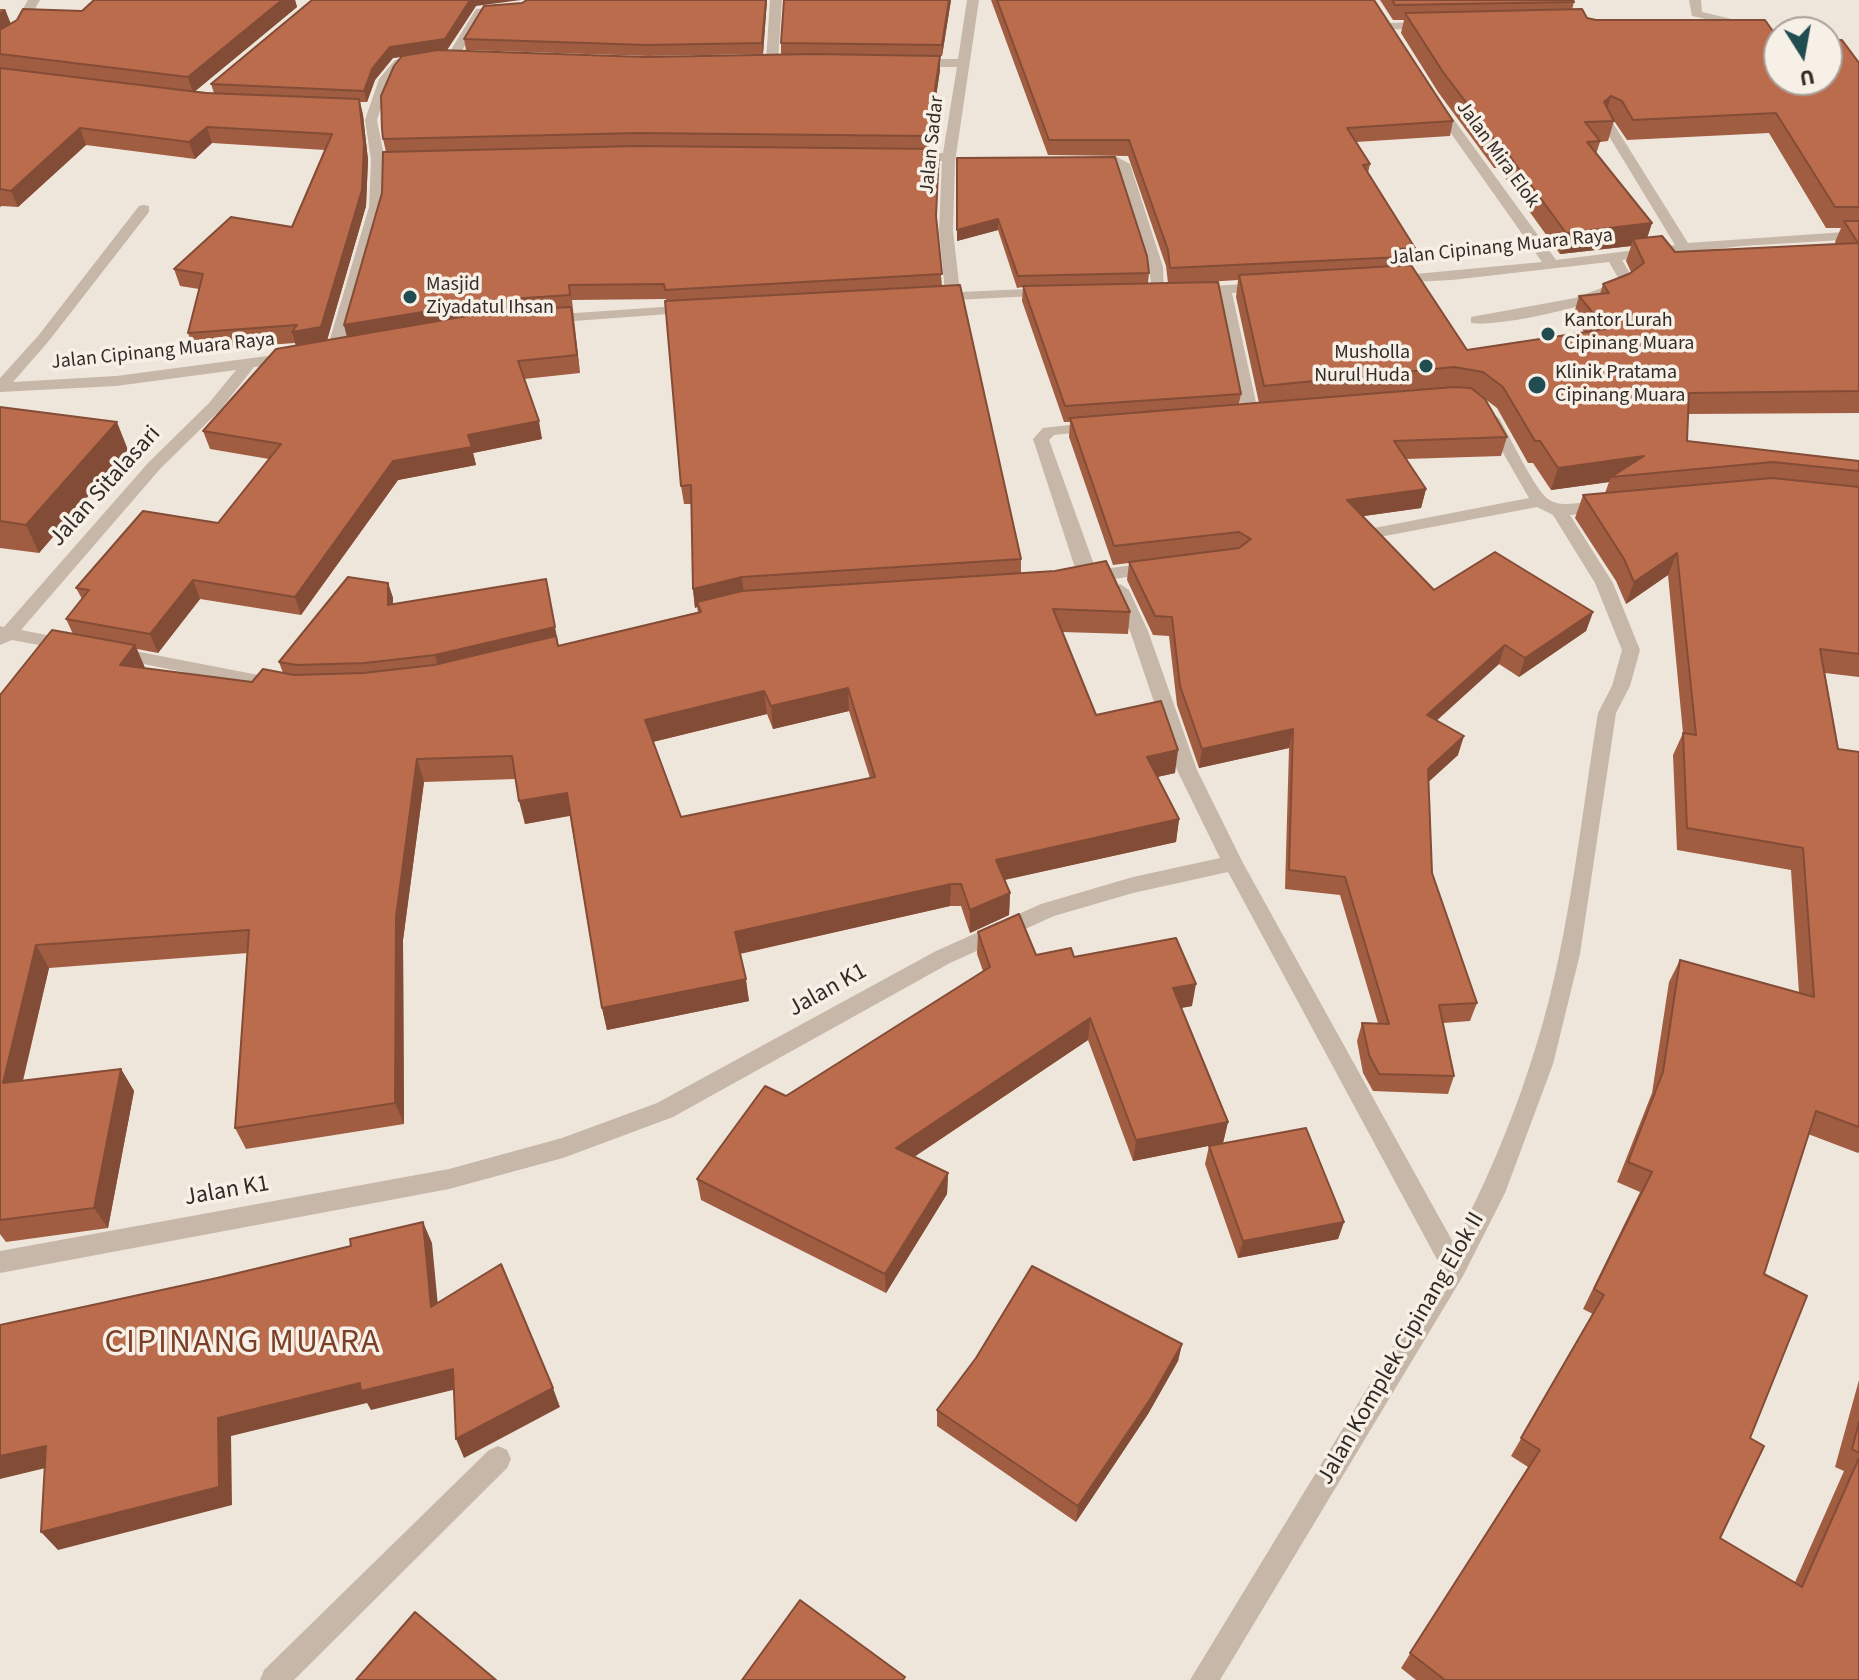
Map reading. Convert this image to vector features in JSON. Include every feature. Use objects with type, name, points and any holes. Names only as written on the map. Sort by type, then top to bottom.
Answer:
[{"type":"street","points":[[0,43],[17,30],[34,0]]},
{"type":"street","points":[[360,109],[375,109],[383,82],[399,63],[447,57],[480,11],[522,8],[538,0]]},
{"type":"street","points":[[776,0],[766,61],[786,61]]},
{"type":"street","name":"Jalan Sadar","points":[[953,296],[946,231],[963,63],[973,0]]},
{"type":"street","points":[[1695,0],[1696,14],[1763,28]]},
{"type":"street","points":[[1379,13],[1390,33],[1448,26]]},
{"type":"street","points":[[907,63],[963,63]]},
{"type":"street","name":"Jalan Mira Elok","points":[[1430,95],[1551,264]]},
{"type":"street","name":"Jalan Cipinang Muara Raya","points":[[0,387],[116,381],[248,365],[328,351],[376,207],[386,160],[371,120],[375,109]]},
{"type":"street","points":[[1607,123],[1683,247]]},
{"type":"street","points":[[904,156],[953,160]]},
{"type":"street","points":[[1074,162],[1115,160],[1123,164],[1156,267],[1152,291],[1282,286]]},
{"type":"street","points":[[0,387],[43,339],[144,209]]},
{"type":"street","name":"Jalan Cipinang Muara Raya","points":[[1381,281],[1807,235],[1859,235]]},
{"type":"street","points":[[1476,320],[1562,305],[1618,290],[1628,282],[1613,256]]},
{"type":"street","points":[[1224,290],[1251,416]]},
{"type":"street","points":[[922,297],[1060,292]]},
{"type":"street","points":[[530,320],[702,309]]},
{"type":"street","name":"Jalan Sitalasari","points":[[3,636],[154,466],[215,406],[248,365]]},
{"type":"street","name":"Jalan Komplek Cipinang Elok II","points":[[1213,1676],[1454,1268],[1493,1193],[1542,1064],[1569,954],[1607,713],[1621,686],[1631,650],[1604,583],[1488,413],[1480,407]]},
{"type":"street","points":[[1089,576],[1041,439],[1049,431],[1118,425]]},
{"type":"street","points":[[1369,534],[1549,506],[1622,505]]},
{"type":"street","points":[[1065,582],[1089,576],[1174,566]]},
{"type":"street","points":[[1112,573],[1139,631],[1187,770],[1233,863],[1454,1268]]},
{"type":"street","points":[[3,636],[302,689]]},
{"type":"street","name":"Jalan K1","points":[[0,1262],[449,1179],[563,1148],[665,1110],[943,957],[1048,910],[1133,885],[1233,863]]},
{"type":"street","points":[[274,1680],[498,1459]]},
{"type":"building","points":[[94,0],[282,0],[188,77],[0,54],[0,30],[17,20],[23,9],[82,11]]},
{"type":"building","points":[[312,0],[470,0],[445,39],[390,47],[372,69],[364,91],[211,84]]},
{"type":"building","points":[[527,0],[766,0],[762,43],[647,45],[464,39],[484,6]]},
{"type":"building","points":[[784,0],[949,0],[942,45],[781,43]]},
{"type":"building","points":[[997,0],[1374,0],[1453,121],[1347,128],[1370,164],[1363,165],[1415,248],[1397,249],[1401,257],[1170,268],[1168,250],[1129,140],[1049,140]]},
{"type":"building","points":[[1392,0],[1573,0],[1574,2],[1395,5]]},
{"type":"building","points":[[1582,9],[1587,18],[1596,20],[1763,20],[1763,96],[1843,96],[1843,41],[1859,63],[1859,207],[1835,207],[1776,113],[1633,120],[1622,101],[1611,96],[1604,102],[1614,121],[1585,122],[1600,141],[1587,142],[1652,223],[1566,233],[1443,72],[1405,13]]},
{"type":"building","points":[[438,50],[646,57],[813,54],[940,56],[928,136],[638,133],[383,139],[381,96],[394,66],[402,56]]},
{"type":"building","points":[[0,68],[206,93],[359,99],[364,144],[362,190],[321,327],[292,332],[297,325],[188,333],[203,274],[174,269],[231,217],[292,227],[332,134],[207,127],[189,142],[80,128],[11,191],[0,189]]},
{"type":"building","points":[[638,146],[939,149],[936,216],[942,274],[665,290],[664,284],[569,285],[570,295],[495,300],[344,325],[382,193],[383,152]]},
{"type":"building","points":[[1115,157],[1147,256],[1149,273],[1018,276],[998,219],[957,230],[957,158]]},
{"type":"building","points":[[1844,221],[1859,221],[1859,391],[1689,393],[1687,441],[1859,461],[1859,471],[1773,462],[1611,477],[1644,456],[1558,468],[1540,441],[1535,441],[1503,387],[1483,372],[1454,367],[1264,386],[1239,275],[1411,265],[1467,350],[1606,329],[1579,296],[1609,293],[1603,284],[1629,274],[1644,263],[1633,239],[1662,236],[1675,252],[1858,243]]},
{"type":"building","points":[[1218,282],[1241,394],[1065,406],[1023,286]]},
{"type":"building","points":[[960,285],[1021,559],[742,577],[693,589],[691,485],[681,486],[665,301]]},
{"type":"building","points":[[571,307],[577,355],[518,361],[539,421],[468,435],[472,447],[393,461],[295,597],[193,580],[150,634],[66,619],[89,590],[76,588],[143,511],[218,523],[281,444],[203,431],[276,349],[496,311]]},
{"type":"building","points":[[1471,388],[1485,399],[1507,437],[1394,441],[1426,489],[1347,500],[1434,590],[1495,552],[1593,612],[1525,658],[1505,645],[1427,715],[1464,736],[1428,769],[1432,873],[1477,1003],[1439,1005],[1454,1076],[1379,1074],[1369,1055],[1362,1023],[1389,1024],[1345,877],[1289,870],[1293,729],[1202,749],[1180,686],[1172,617],[1155,616],[1129,562],[1239,548],[1251,539],[1239,532],[1114,546],[1070,418]]},
{"type":"building","points":[[0,407],[117,422],[26,525],[0,521]]},
{"type":"building","points":[[1772,478],[1859,487],[1859,654],[1820,649],[1838,749],[1859,752],[1859,1127],[1816,1111],[1764,1274],[1807,1296],[1750,1438],[1764,1446],[1720,1538],[1802,1587],[1859,1458],[1859,1680],[1445,1680],[1410,1653],[1540,1450],[1521,1438],[1604,1295],[1594,1289],[1652,1172],[1628,1162],[1663,1072],[1680,960],[1814,997],[1803,848],[1687,828],[1683,733],[1696,735],[1677,553],[1634,582],[1624,559],[1583,495]]},
{"type":"building","points":[[1106,561],[1130,612],[1053,609],[1096,715],[1161,701],[1178,750],[1147,757],[1179,819],[996,860],[1010,893],[970,910],[961,884],[951,884],[735,932],[746,979],[602,1008],[567,793],[519,801],[512,756],[417,759],[396,917],[395,1103],[235,1128],[249,930],[36,945],[3,1083],[121,1069],[94,1208],[0,1220],[0,695],[52,630],[135,645],[120,665],[252,682],[263,669],[294,675],[363,673],[434,665],[556,636],[558,646],[701,612],[697,602],[742,591],[1055,571]],"holes":[[[848,688],[875,777],[681,817],[645,720],[764,691],[771,706]]]},
{"type":"building","points":[[348,577],[388,583],[388,605],[546,579],[555,627],[435,655],[365,663],[297,665],[279,662]]},
{"type":"building","points":[[1019,914],[1036,955],[1071,948],[1074,957],[1176,938],[1196,984],[1173,988],[1228,1122],[1136,1140],[1090,1018],[896,1148],[948,1173],[885,1274],[697,1179],[765,1086],[786,1096],[990,967],[978,932]]},
{"type":"building","points":[[1306,1128],[1344,1222],[1243,1241],[1209,1146]]},
{"type":"building","points":[[423,1222],[431,1307],[501,1264],[553,1388],[456,1439],[453,1369],[361,1391],[360,1383],[218,1418],[219,1487],[41,1532],[46,1446],[0,1456],[0,1325],[351,1246],[350,1239]]},
{"type":"building","points":[[1032,1266],[1182,1344],[1151,1398],[1078,1506],[937,1410],[976,1358]]},
{"type":"building","points":[[1859,1422],[1859,1453],[1852,1449]]},
{"type":"building","points":[[800,1600],[905,1677],[903,1680],[742,1680]]},
{"type":"building","points":[[415,1612],[496,1680],[356,1680]]},
{"type":"place","name":"Masjid Ziyadatul Ihsan","points":[[410,297]]},
{"type":"place","name":"Kantor Lurah Cipinang Muara","points":[[1548,334]]},
{"type":"place","name":"Musholla Nurul Huda","points":[[1426,366]]},
{"type":"place","name":"Klinik Pratama Cipinang Muara","points":[[1537,385]]},
{"type":"district","name":"CIPINANG MUARA","points":[[243,1345]]}]
